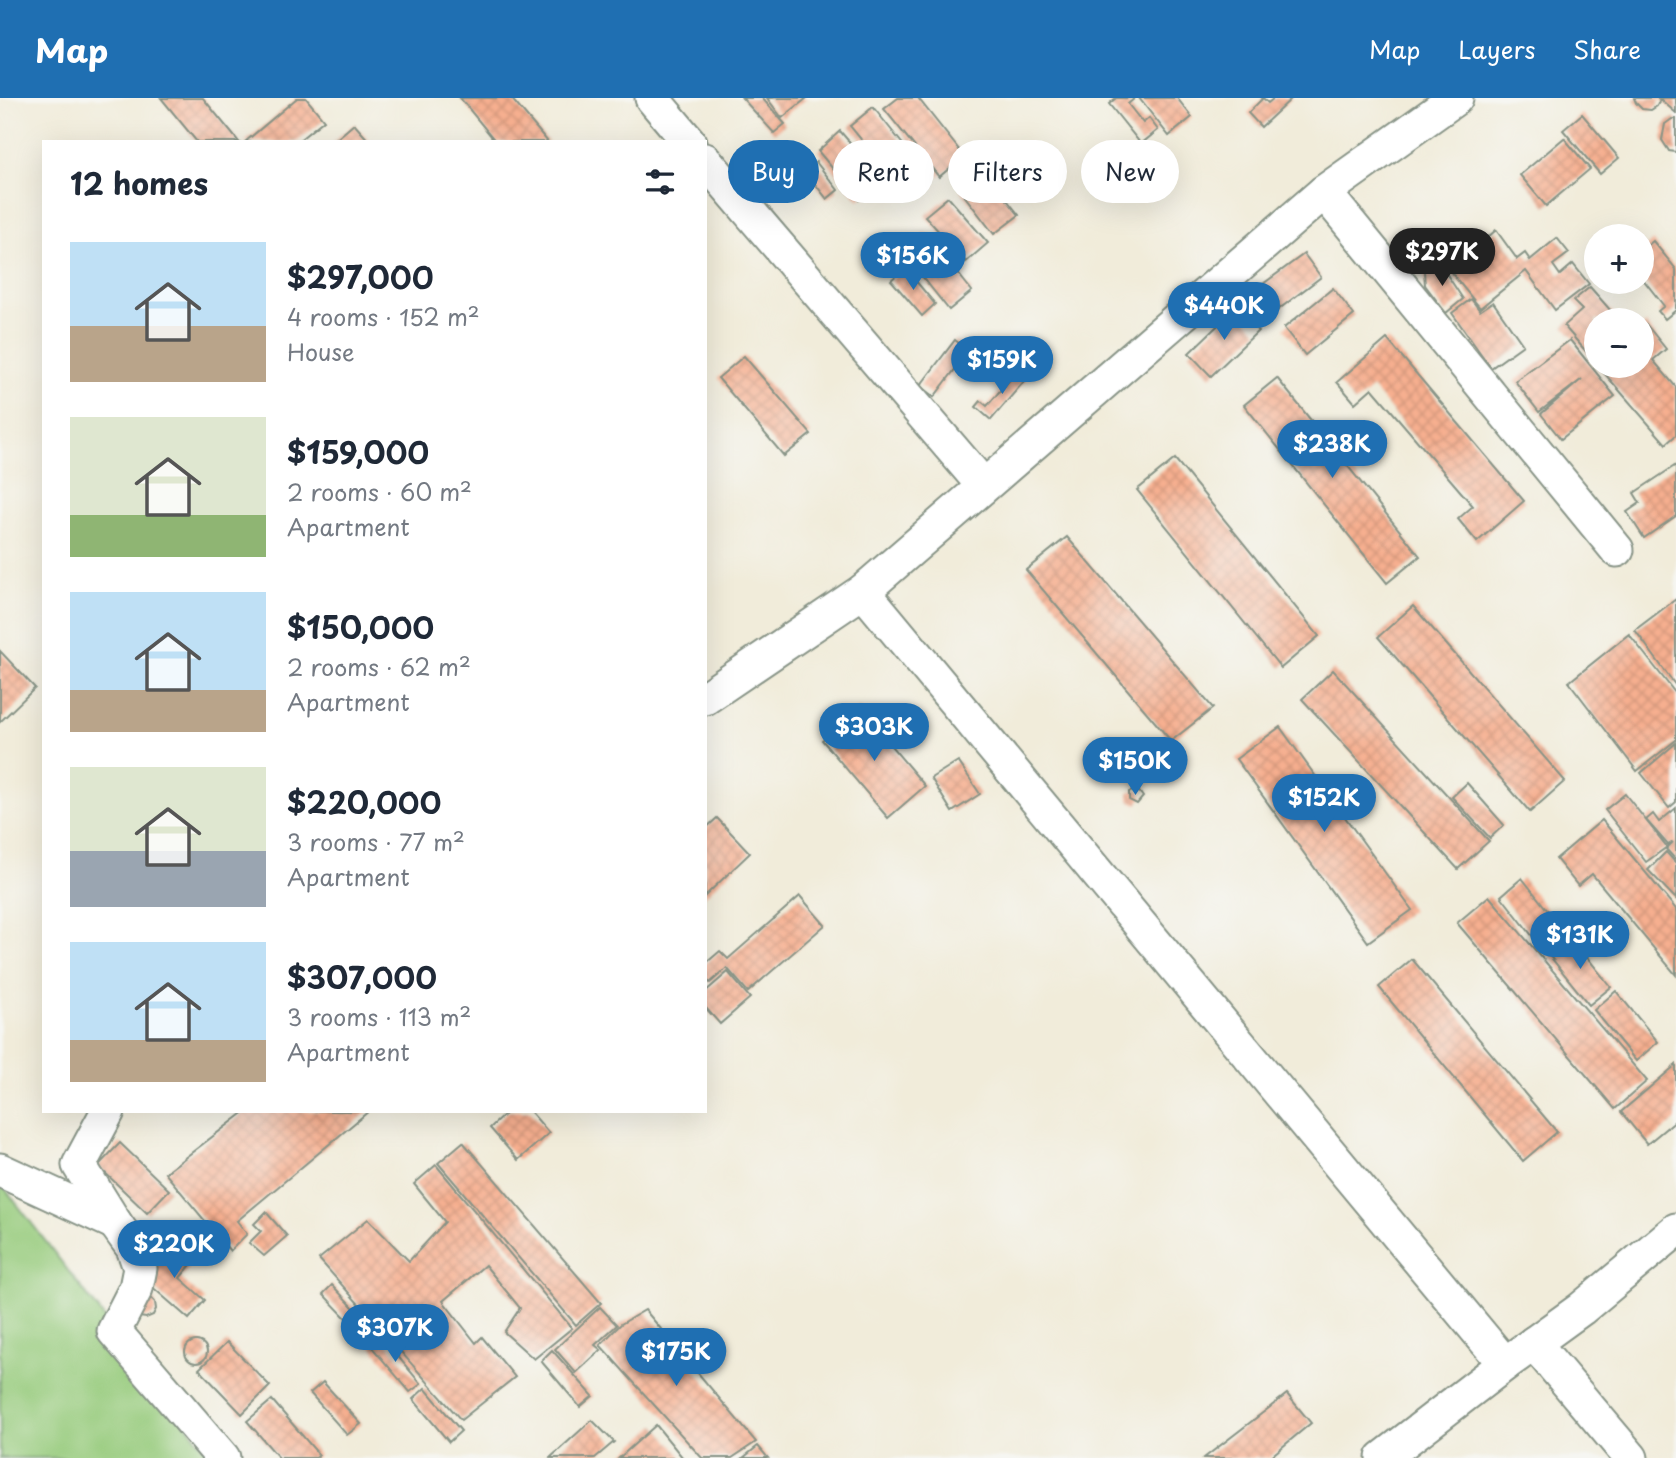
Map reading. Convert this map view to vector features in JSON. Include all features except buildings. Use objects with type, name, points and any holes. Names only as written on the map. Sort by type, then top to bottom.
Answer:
[{"type":"street","points":[[652,98],[688,140]]},
{"type":"street","points":[[707,697],[863,591],[1324,192],[1456,98]]},
{"type":"street","points":[[707,162],[983,485]]},
{"type":"street","points":[[1324,192],[1617,550]]},
{"type":"street","points":[[863,591],[1505,1364]]},
{"type":"street","points":[[107,1113],[79,1165],[133,1248],[140,1268],[136,1288],[114,1331],[223,1458]]},
{"type":"street","points":[[0,1170],[115,1223]]},
{"type":"street","points":[[1383,1458],[1581,1309],[1676,1230]]},
{"type":"street","points":[[1534,1343],[1631,1458]]},
{"type":"green space","points":[[0,1182],[212,1458],[0,1458]]}]
